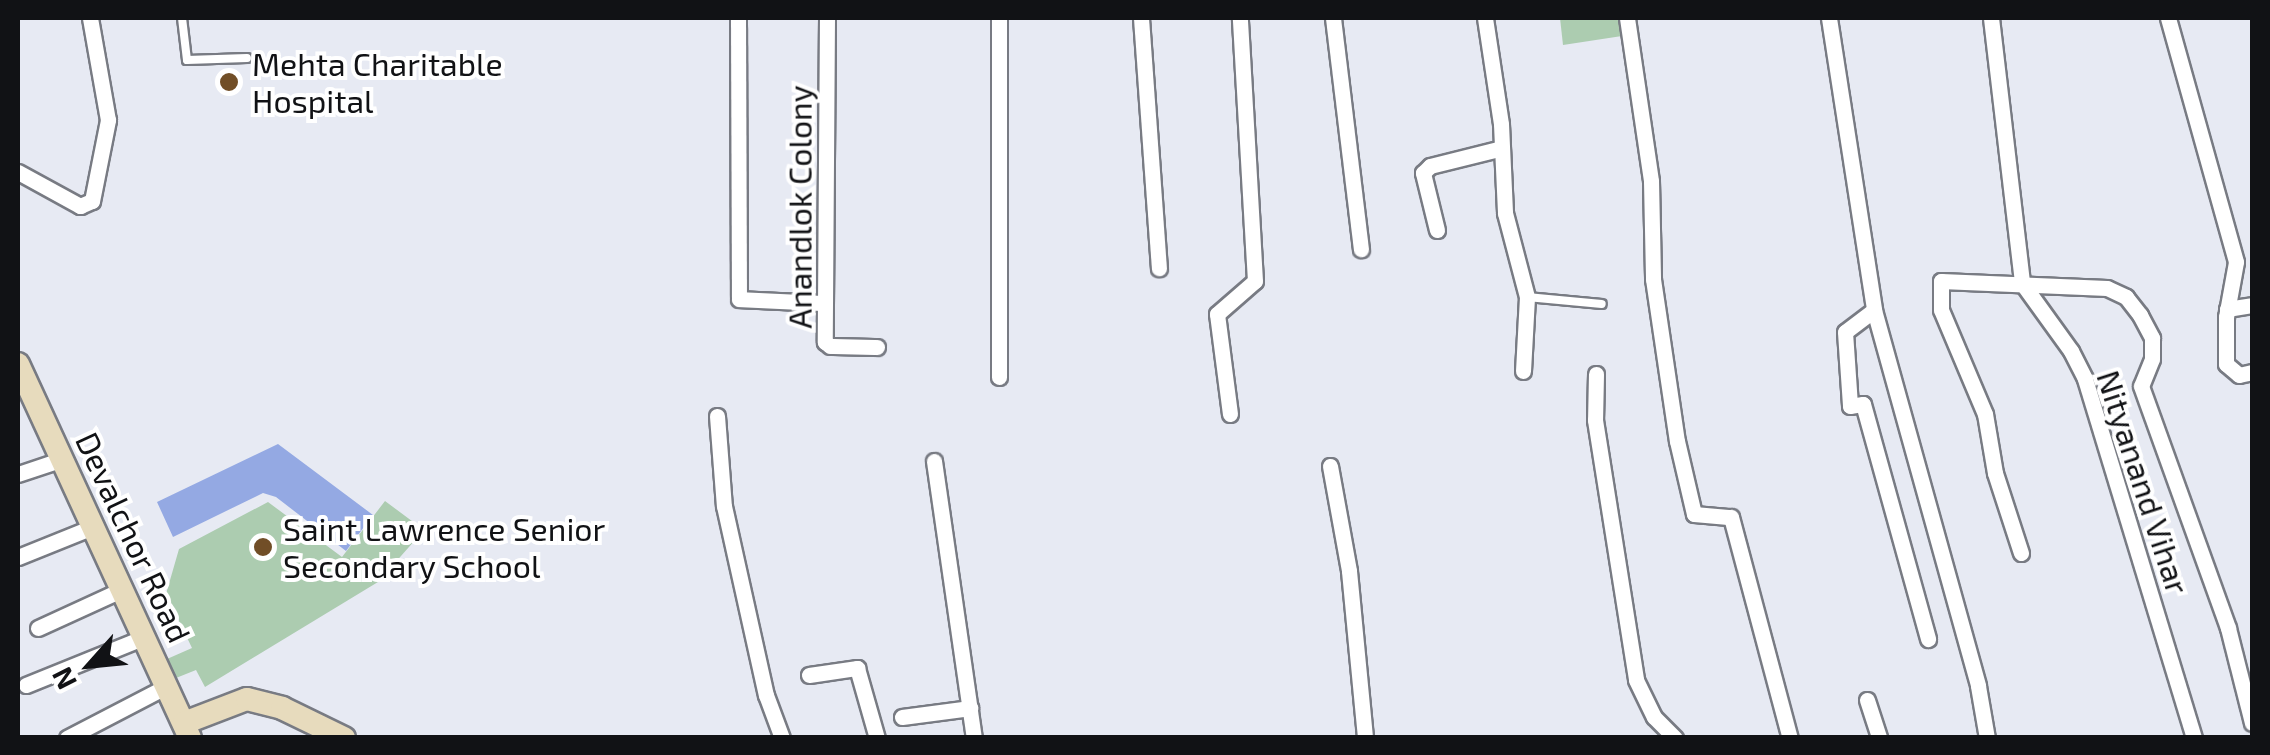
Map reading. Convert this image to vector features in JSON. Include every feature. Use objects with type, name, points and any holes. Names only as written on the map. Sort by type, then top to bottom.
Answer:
[{"type":"main road","name":"Devalchor Road","points":[[18,364],[24,394],[63,459],[187,730]]},
{"type":"main road","points":[[187,730],[247,698],[282,708],[344,738]]},
{"type":"street","points":[[18,172],[80,206],[92,201],[108,120],[90,18]]},
{"type":"street","points":[[738,18],[739,299],[825,303]]},
{"type":"street","name":"Anandlok Colony","points":[[827,18],[826,345],[877,347]]},
{"type":"street","points":[[999,18],[999,377]]},
{"type":"street","points":[[1141,18],[1159,268]]},
{"type":"street","points":[[1230,414],[1217,314],[1255,281],[1240,18]]},
{"type":"street","points":[[1333,18],[1361,249]]},
{"type":"street","points":[[1485,18],[1502,148],[1504,213],[1527,297],[1523,371]]},
{"type":"street","points":[[1628,18],[1651,181],[1653,279],[1690,496],[1697,518],[1731,518],[1790,738]]},
{"type":"street","points":[[1829,18],[1874,310],[1978,686],[1988,738]]},
{"type":"street","name":"Nityanand Vihar","points":[[1991,18],[2022,283],[2071,350],[2085,378],[2194,738]]},
{"type":"street","points":[[2168,18],[2236,262],[2227,309],[2226,364],[2239,374],[2252,372]]},
{"type":"street","points":[[1437,230],[1422,173],[1430,166],[1502,148]]},
{"type":"street","points":[[2021,552],[1995,473],[1985,414],[1941,310],[1941,281],[2106,288],[2126,297],[2152,338],[2152,359],[2141,386],[2228,628],[2252,723]]},
{"type":"street","points":[[2227,309],[2252,305]]},
{"type":"street","points":[[1874,310],[1845,332],[1850,406],[1862,404],[1928,639]]},
{"type":"street","points":[[1596,374],[1595,420],[1636,680],[1654,718],[1675,738]]},
{"type":"street","points":[[717,416],[724,506],[766,696],[782,738]]},
{"type":"street","points":[[18,474],[63,459]]},
{"type":"street","points":[[934,461],[974,738]]},
{"type":"street","points":[[1330,466],[1350,571],[1365,738]]},
{"type":"street","points":[[18,558],[94,526]]},
{"type":"street","points":[[38,628],[123,589]]},
{"type":"street","points":[[26,685],[145,638]]},
{"type":"street","points":[[809,675],[857,668],[877,738]]},
{"type":"street","points":[[67,738],[167,686]]},
{"type":"street","points":[[1867,700],[1879,738]]},
{"type":"street","points":[[902,717],[970,708]]},
{"type":"lane","points":[[182,18],[187,60],[247,58]]},
{"type":"lane","points":[[1527,297],[1602,304]]},
{"type":"green space","points":[[1560,18],[1621,18],[1622,36],[1563,45]]},
{"type":"green space","points":[[385,501],[424,530],[378,582],[205,687],[196,670],[176,678],[167,659],[192,648],[166,594],[179,549],[268,502],[342,557]]},
{"type":"building","points":[[278,444],[373,515],[346,551],[276,497],[263,493],[173,537],[157,502]]},
{"type":"place","name":"Mehta Charitable Hospital","points":[[229,82]]},
{"type":"place","name":"Saint Lawrence Senior Secondary School","points":[[263,547]]}]
